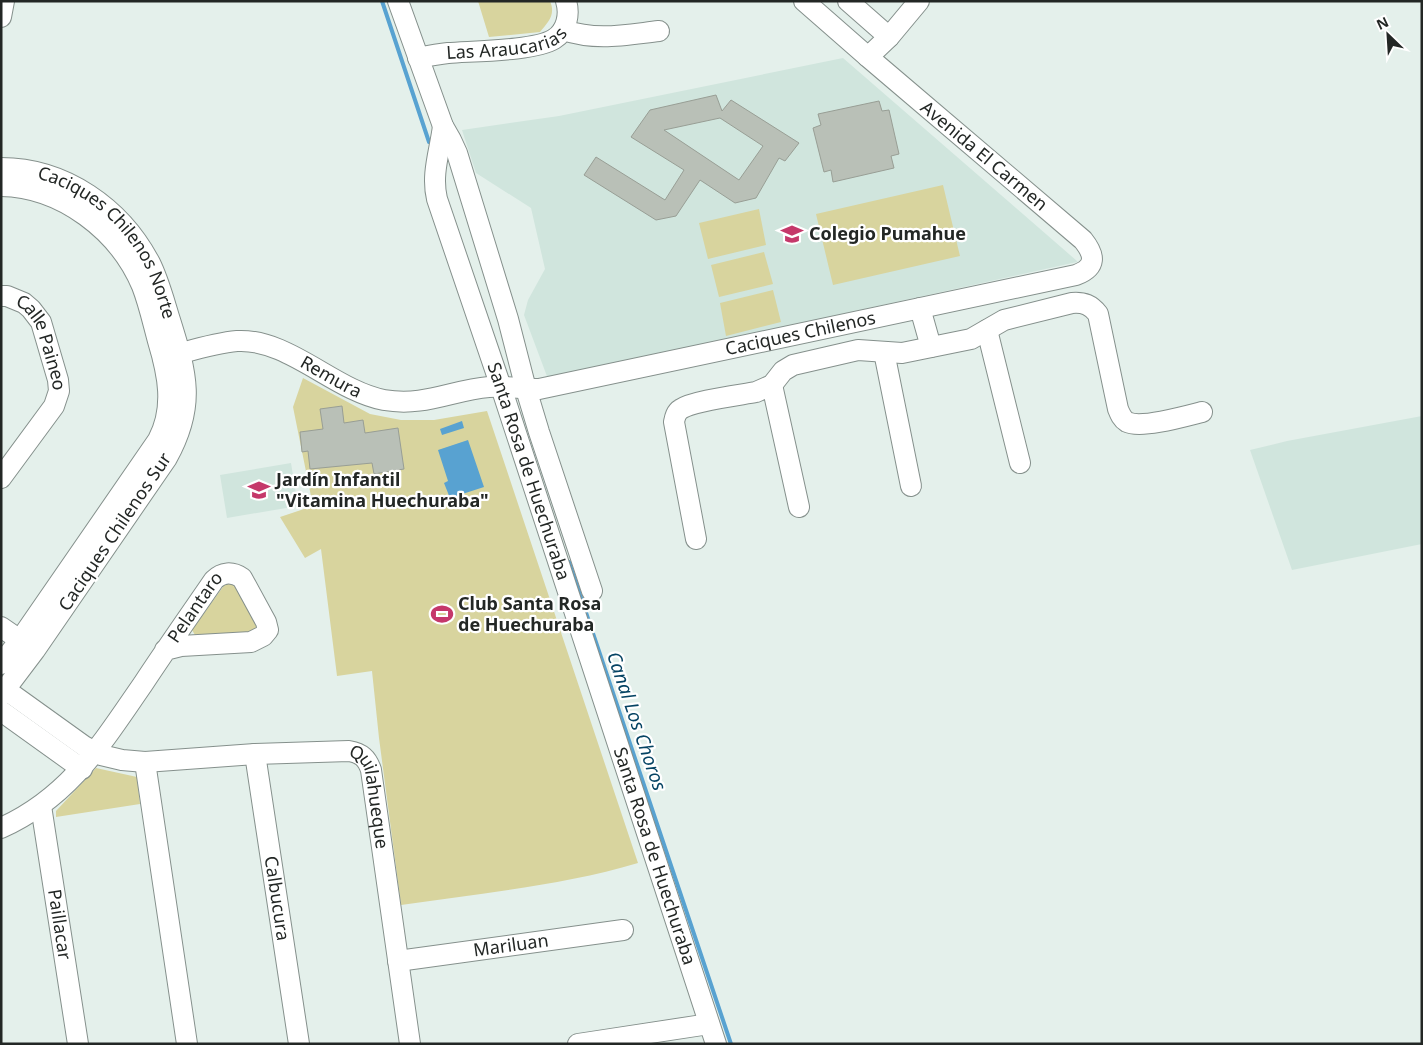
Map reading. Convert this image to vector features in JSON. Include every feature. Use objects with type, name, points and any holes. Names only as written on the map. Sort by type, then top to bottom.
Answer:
[{"type":"street","points":[[1,18],[4,1]]},
{"type":"street","name":"Santa Rosa de Huechuraba","points":[[398,1],[443,126],[454,146],[508,318],[526,389],[592,590]]},
{"type":"street","name":"Las Araucarias","points":[[418,58],[445,53],[536,46],[555,39],[563,30],[568,18],[566,1]]},
{"type":"street","name":"Avenida El Carmen","points":[[804,1],[1083,240],[1092,253],[1092,260]]},
{"type":"street","points":[[848,1],[889,37]]},
{"type":"street","points":[[868,57],[889,37],[919,1]]},
{"type":"street","points":[[563,30],[580,35],[604,37],[659,31]]},
{"type":"street","name":"Santa Rosa de Huechuraba","points":[[443,126],[434,176],[434,188],[437,199],[501,387],[716,1044]]},
{"type":"street","name":"Caciques Chilenos Norte","points":[[1,168],[36,171],[67,182],[109,210],[125,241]]},
{"type":"street","name":"Caciques Chilenos Norte","points":[[1,186],[28,189],[70,205],[99,226],[125,241],[151,264],[158,281],[172,356]]},
{"type":"street","points":[[437,199],[444,190],[453,187],[461,189],[470,197]]},
{"type":"street","name":"Caciques Chilenos","points":[[501,387],[539,390],[1076,275],[1083,272],[1092,260]]},
{"type":"street","name":"Calle Paineo","points":[[1,296],[17,299],[24,303],[41,322],[60,392],[54,406],[1,478]]},
{"type":"street","points":[[696,539],[674,422],[678,411],[689,405],[756,392],[772,384],[783,371],[793,365],[858,350],[902,353],[931,348],[971,339],[1004,320],[1072,302],[1082,302],[1098,314],[1118,409],[1126,422],[1149,424],[1202,412]]},
{"type":"street","points":[[920,308],[931,348]]},
{"type":"street","points":[[987,330],[1020,463]]},
{"type":"street","name":"Remura","points":[[172,356],[237,341],[259,343],[290,355],[361,393],[395,402],[428,401],[488,387],[501,387]]},
{"type":"street","points":[[884,352],[911,486]]},
{"type":"street","name":"Caciques Chilenos Sur","points":[[3,692],[27,645],[166,458],[178,438],[186,411],[186,400],[172,356]]},
{"type":"street","points":[[772,384],[799,507]]},
{"type":"street","name":"Pelantaro","points":[[96,752],[166,650],[218,577],[231,573],[242,578],[266,622],[268,630],[263,636],[251,642],[181,646],[166,650]]},
{"type":"street","points":[[1,627],[27,645]]},
{"type":"street","name":"Caciques Chilenos Sur","points":[[1,664],[27,645]]},
{"type":"street","name":"Quilahueque","points":[[3,692],[96,752],[122,760],[145,762],[255,754],[349,752],[357,753],[366,759],[371,770],[410,1044]]},
{"type":"street","points":[[1,711],[82,769]]},
{"type":"street","points":[[1,828],[17,821],[41,806],[82,769],[96,752]]},
{"type":"street","name":"Calbucura","points":[[255,754],[299,1044]]},
{"type":"street","points":[[145,762],[187,1044]]},
{"type":"street","name":"Paillacar","points":[[41,806],[78,1044]]},
{"type":"street","name":"Mariluan","points":[[398,961],[623,930]]},
{"type":"street","points":[[578,1044],[709,1024]]},
{"type":"shaded area","points":[[478,1],[550,1],[552,14],[540,32],[489,37]]},
{"type":"shaded area","name":"Colegio Pumahue","points":[[843,58],[1077,262],[548,379],[524,315],[528,300],[545,269],[531,208],[476,173],[462,130],[559,116]]},
{"type":"shaded area","points":[[943,185],[960,256],[833,285],[816,214]]},
{"type":"shaded area","points":[[759,209],[766,245],[708,259],[699,223]]},
{"type":"shaded area","points":[[764,252],[773,284],[719,297],[711,265]]},
{"type":"shaded area","points":[[773,290],[781,322],[726,336],[720,303]]},
{"type":"shaded area","name":"Club Santa Rosa de Huechuraba","points":[[303,378],[370,414],[401,420],[434,420],[487,411],[638,863],[580,878],[401,905],[372,671],[337,676],[321,549],[305,558],[280,517],[313,506],[293,407]]},
{"type":"shaded area","points":[[1422,416],[1422,544],[1292,570],[1250,450],[1287,441]]},
{"type":"shaded area","name":"Jardín Infantil \"Vitamina Huechuraba\"","points":[[291,463],[298,506],[227,518],[220,475]]},
{"type":"shaded area","points":[[225,584],[234,584],[258,627],[253,634],[195,635],[192,630]]},
{"type":"shaded area","points":[[96,768],[137,777],[140,804],[56,817],[56,811]]},
{"type":"water","points":[[462,421],[464,428],[442,435],[440,429]]},
{"type":"water","points":[[468,440],[484,487],[450,498],[444,483],[448,481],[438,450]]},
{"type":"building","points":[[716,95],[722,111],[731,100],[799,143],[785,161],[779,158],[756,198],[735,203],[700,180],[676,216],[656,220],[584,175],[596,157],[665,200],[684,170],[631,137],[650,110]],"holes":[[[720,118],[763,146],[739,180],[664,130]]]},
{"type":"building","points":[[879,101],[882,111],[889,110],[899,154],[891,156],[894,168],[833,182],[831,170],[824,172],[813,128],[821,125],[818,114]]},
{"type":"building","points":[[342,406],[344,423],[363,420],[365,433],[398,428],[404,469],[374,474],[372,463],[310,469],[308,451],[302,452],[300,432],[323,429],[320,409]]},
{"type":"waterway","name":"Canal Los Choros","points":[[382,1],[429,142]]},
{"type":"waterway","name":"Canal Los Choros","points":[[569,562],[731,1044]]},
{"type":"place","name":"Colegio Pumahue","points":[[792,234]]},
{"type":"place","name":"Jardín Infantil \"Vitamina Huechuraba\"","points":[[259,490]]},
{"type":"place","name":"Club Santa Rosa de Huechuraba","points":[[442,614]]}]
